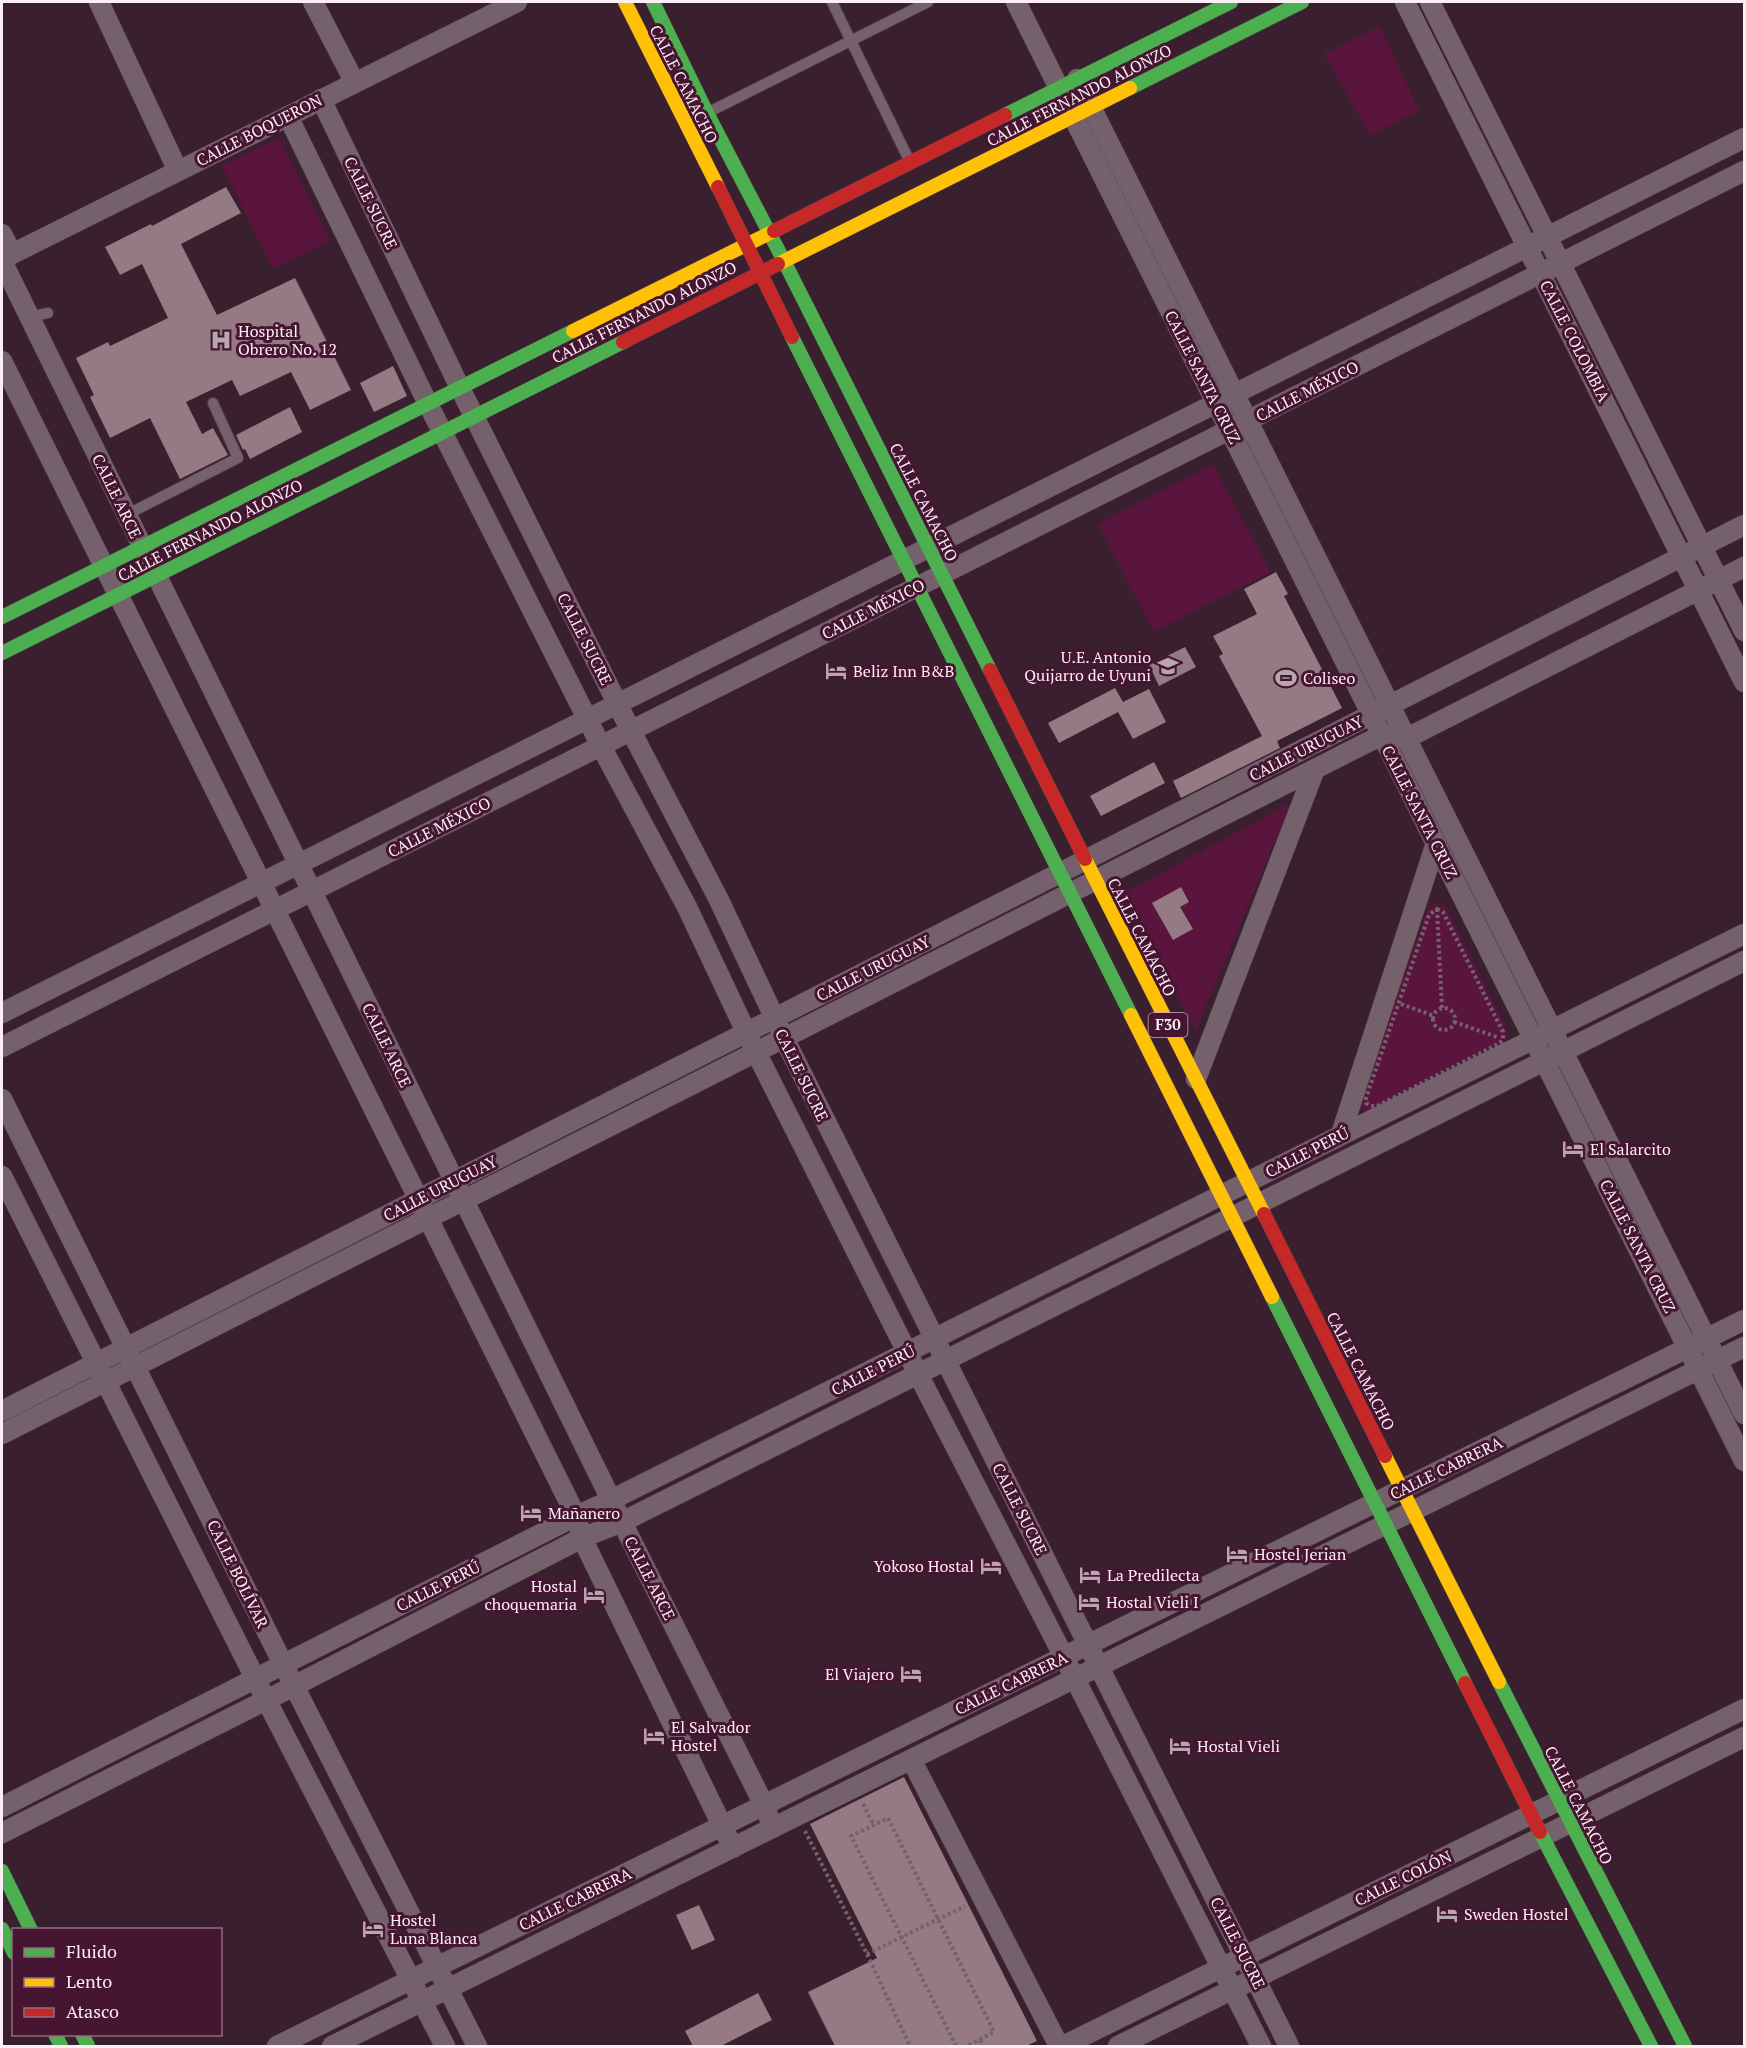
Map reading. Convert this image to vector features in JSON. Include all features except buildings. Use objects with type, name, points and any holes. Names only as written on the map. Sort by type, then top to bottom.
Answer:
[{"type":"main road","name":"CALLE CAMACHO","points":[[625,2],[1542,1837],[1651,2046]]},
{"type":"main road","name":"CALLE CAMACHO","points":[[653,2],[706,113],[770,232],[1413,1512],[1685,2046]]},
{"type":"main road","name":"CALLE FERNANDO ALONZO","points":[[2,617],[1077,79],[1209,7],[1231,2]]},
{"type":"main road","name":"CALLE FERNANDO ALONZO","points":[[2,653],[1302,2]]},
{"type":"main road","points":[[2,1871],[30,1928]]},
{"type":"main road","points":[[2,1929],[12,1949]]},
{"type":"street","points":[[99,2],[178,171]]},
{"type":"street","points":[[313,2],[354,83]]},
{"type":"street","name":"CALLE BOQUERON","points":[[5,258],[518,2]]},
{"type":"street","name":"CALLE SANTA CRUZ","points":[[1016,2],[1744,1461]]},
{"type":"street","name":"CALLE COLOMBIA","points":[[1405,2],[1744,682]]},
{"type":"street","name":"CALLE COLOMBIA","points":[[1430,2],[1744,631]]},
{"type":"street","name":"CALLE SANTA CRUZ","points":[[1077,79],[1744,1414]]},
{"type":"street","name":"CALLE SUCRE","points":[[321,99],[460,388],[631,731],[719,900],[774,1018],[933,1340],[1089,1645],[1288,2046]]},
{"type":"street","name":"CALLE SUCRE","points":[[288,116],[428,404],[587,719],[687,907],[746,1032],[918,1374],[1065,1657],[1261,2046]]},
{"type":"street","name":"CALLE MÉXICO","points":[[2,1013],[1744,138]]},
{"type":"street","name":"CALLE MÉXICO","points":[[2,1047],[1744,171]]},
{"type":"street","name":"CALLE ARCE","points":[[2,234],[5,258],[39,315],[126,515],[611,1500],[764,1805],[773,1828]]},
{"type":"street","points":[[2,361],[576,1516],[582,1538],[734,1848]]},
{"type":"street","name":"CALLE URUGUAY","points":[[2,1411],[1744,525]]},
{"type":"street","points":[[1407,738],[1744,567]]},
{"type":"street","name":"CALLE URUGUAY","points":[[2,1434],[1382,735],[1407,738]]},
{"type":"street","points":[[1196,1079],[1315,769]]},
{"type":"street","points":[[1341,1134],[1436,843]]},
{"type":"street","name":"CALLE PERÚ","points":[[2,1807],[576,1516],[1744,934]]},
{"type":"street","name":"CALLE PERÚ","points":[[2,1833],[582,1538],[622,1522],[1744,961]]},
{"type":"street","name":"CALLE BOLÍVAR","points":[[2,1099],[294,1686],[477,2046]]},
{"type":"street","name":"CALLE BOLÍVAR","points":[[2,1176],[255,1678],[445,2046]]},
{"type":"street","name":"CALLE CABRERA","points":[[277,2046],[1744,1320]]},
{"type":"street","name":"CALLE CABRERA","points":[[332,2046],[912,1761],[1744,1347]]},
{"type":"street","name":"CALLE COLÓN","points":[[1061,2046],[1744,1709]]},
{"type":"street","name":"CALLE COLÓN","points":[[1118,2046],[1744,1737]]},
{"type":"street","points":[[912,1761],[1061,2046]]},
{"type":"lane","points":[[832,2],[910,162]]},
{"type":"lane","points":[[706,113],[928,2]]},
{"type":"lane","points":[[126,515],[238,458],[213,403]]},
{"type":"path","points":[[1437,909],[1443,912],[1503,1032],[1503,1039],[1500,1043],[1377,1106],[1371,1106],[1366,1103],[1366,1098],[1430,915],[1437,909]]},
{"type":"path","points":[[1437,909],[1442,1008]]},
{"type":"path","points":[[1399,1004],[1434,1016]]},
{"type":"path","points":[[1442,1008],[1454,1012],[1454,1023],[1448,1030],[1440,1030],[1435,1024],[1434,1016],[1442,1008]]},
{"type":"path","points":[[1454,1023],[1503,1039]]},
{"type":"path","points":[[798,1816],[910,2046]]},
{"type":"path","points":[[956,2046],[851,1836],[888,1818],[994,2032],[967,2046]]},
{"type":"path","points":[[867,1954],[982,1898]]},
{"type":"path","points":[[980,2040],[983,2046]]},
{"type":"shaded area","points":[[1380,26],[1419,111],[1370,135],[1324,54]]},
{"type":"shaded area","points":[[279,138],[330,241],[273,269],[222,166]]},
{"type":"shaded area","points":[[1213,465],[1270,572],[1154,632],[1098,524]]},
{"type":"shaded area","points":[[1291,803],[1196,1030],[1121,895]]},
{"type":"shaded area","points":[[1438,904],[1446,907],[1508,1032],[1508,1040],[1503,1046],[1367,1113],[1361,1110],[1360,1103],[1426,913],[1430,907]]},
{"type":"traffic: fast","points":[[653,2],[990,670]]},
{"type":"traffic: fast","points":[[1005,115],[1231,2]]},
{"type":"traffic: fast","points":[[1130,88],[1302,2]]},
{"type":"traffic: fast","points":[[2,617],[573,331]]},
{"type":"traffic: fast","points":[[792,337],[1131,1015]]},
{"type":"traffic: fast","points":[[2,653],[623,342]]},
{"type":"traffic: fast","points":[[1272,1297],[1465,1683]]},
{"type":"traffic: fast","points":[[1499,1682],[1685,2046]]},
{"type":"traffic: fast","points":[[1540,1832],[1651,2046]]},
{"type":"traffic: fast","points":[[2,1871],[30,1928]]},
{"type":"traffic: fast","points":[[2,1929],[12,1949]]},
{"type":"traffic: fast","points":[[56,2036],[61,2046]]},
{"type":"traffic: fast","points":[[83,2036],[88,2046]]},
{"type":"traffic: slow","points":[[625,2],[718,187]]},
{"type":"traffic: slow","points":[[778,264],[1130,88]]},
{"type":"traffic: slow","points":[[573,331],[774,231]]},
{"type":"traffic: slow","points":[[1085,859],[1264,1214]]},
{"type":"traffic: slow","points":[[1131,1015],[1272,1297]]},
{"type":"traffic: slow","points":[[1385,1456],[1499,1682]]},
{"type":"traffic: jam","points":[[774,231],[1005,115]]},
{"type":"traffic: jam","points":[[718,187],[792,337]]},
{"type":"traffic: jam","points":[[623,342],[778,264]]},
{"type":"traffic: jam","points":[[990,670],[1085,859]]},
{"type":"traffic: jam","points":[[1264,1214],[1385,1456]]},
{"type":"traffic: jam","points":[[1465,1683],[1540,1832]]},
{"type":"place","name":"Hospital Obrero No. 12","points":[[221,340]]},
{"type":"place","name":"U.E. Antonio Quijarro de Uyuni","points":[[1168,666]]},
{"type":"place","name":"Beliz Inn B&B","points":[[836,671]]},
{"type":"place","name":"Coliseo","points":[[1286,678]]},
{"type":"place","name":"El Salarcito","points":[[1573,1149]]},
{"type":"place","name":"Mañanero","points":[[531,1513]]},
{"type":"place","name":"Hostel Jerian","points":[[1237,1554]]},
{"type":"place","name":"Yokoso Hostal","points":[[991,1566]]},
{"type":"place","name":"La Predilecta","points":[[1090,1575]]},
{"type":"place","name":"Hostal choquemaria","points":[[594,1595]]},
{"type":"place","name":"Hostal Vieli I","points":[[1089,1602]]},
{"type":"place","name":"El Viajero","points":[[911,1674]]},
{"type":"place","name":"El Salvador Hostel","points":[[654,1736]]},
{"type":"place","name":"Hostal Vieli","points":[[1180,1746]]},
{"type":"place","name":"Sweden Hostel","points":[[1447,1914]]},
{"type":"place","name":"Hostel Luna Blanca","points":[[373,1929]]}]
